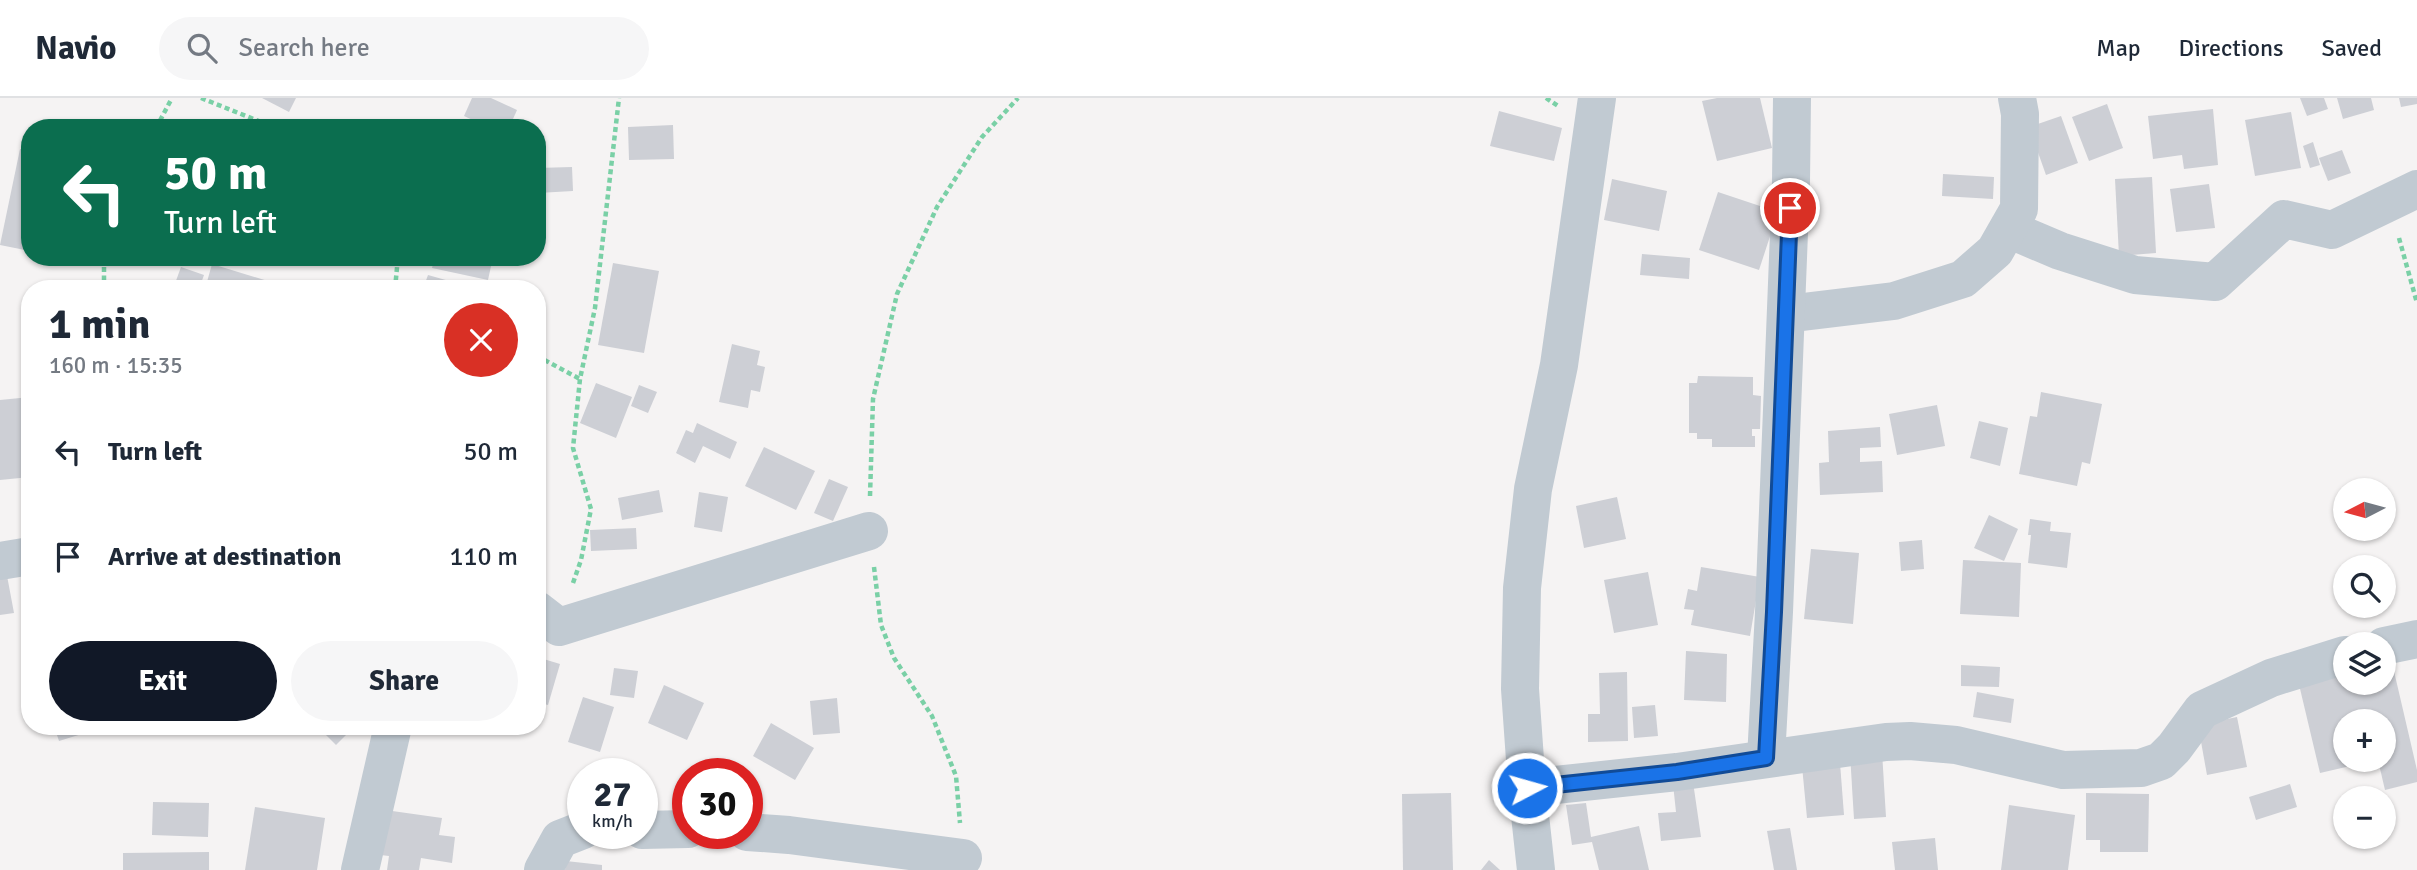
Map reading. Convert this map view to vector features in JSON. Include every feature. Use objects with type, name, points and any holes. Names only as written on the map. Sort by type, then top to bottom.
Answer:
[{"type":"street","points":[[1536,870],[1520,689],[1522,588],[1533,489],[1559,365],[1597,98]]},
{"type":"street","points":[[1766,758],[1786,314],[1792,98]]},
{"type":"street","points":[[1786,314],[1894,301],[1963,279],[1996,251],[2019,209],[2020,114],[2017,98]]},
{"type":"street","points":[[2008,229],[2060,251],[2135,275],[2215,282],[2284,219],[2332,230],[2403,196]]},
{"type":"street","points":[[548,619],[869,531]]},
{"type":"street","points":[[0,561],[21,558]]},
{"type":"street","points":[[2396,643],[2417,639]]},
{"type":"street","points":[[1527,788],[1677,772],[1886,742],[1910,741],[1956,745],[2063,770],[2141,768],[2161,761],[2202,710],[2271,678],[2333,658]]},
{"type":"street","points":[[360,870],[391,735]]},
{"type":"street","points":[[763,833],[963,858]]},
{"type":"street","points":[[543,870],[560,839],[567,836]]},
{"type":"path","points":[[161,119],[172,98]]},
{"type":"path","points":[[201,98],[254,119]]},
{"type":"path","points":[[548,619],[581,560],[591,509],[573,448],[580,379],[595,307],[619,98]]},
{"type":"path","points":[[963,858],[956,776],[932,716],[894,658],[881,625],[869,531],[873,399],[897,294],[937,207],[982,137],[1018,98]]},
{"type":"path","points":[[2403,196],[2417,303]]},
{"type":"path","points":[[546,361],[580,379]]},
{"type":"building","points":[[262,98],[296,98],[289,112]]},
{"type":"building","points":[[472,98],[491,98],[517,110],[513,119],[470,119],[464,116]]},
{"type":"building","points":[[1717,98],[1760,98],[1772,148],[1717,161],[1702,101]]},
{"type":"building","points":[[2300,98],[2324,98],[2328,109],[2307,116]]},
{"type":"building","points":[[2337,98],[2371,98],[2374,110],[2343,119]]},
{"type":"building","points":[[2399,98],[2417,98],[2417,104],[2401,107]]},
{"type":"building","points":[[2107,104],[2123,148],[2089,161],[2072,117]]},
{"type":"building","points":[[2213,109],[2218,165],[2184,169],[2182,155],[2153,159],[2148,116]]},
{"type":"building","points":[[1499,111],[1562,128],[1554,161],[1490,146]]},
{"type":"building","points":[[2291,112],[2301,168],[2255,176],[2245,120]]},
{"type":"building","points":[[2061,116],[2078,163],[2046,175],[2029,127]]},
{"type":"building","points":[[673,125],[674,159],[629,160],[628,127]]},
{"type":"building","points":[[2313,142],[2320,165],[2310,168],[2303,146]]},
{"type":"building","points":[[20,149],[21,149],[21,249],[0,245]]},
{"type":"building","points":[[2342,150],[2351,173],[2328,181],[2319,158]]},
{"type":"building","points":[[572,167],[573,191],[546,193],[546,168]]},
{"type":"building","points":[[1943,174],[1994,177],[1993,199],[1942,196]]},
{"type":"building","points":[[2152,177],[2156,253],[2119,256],[2115,179]]},
{"type":"building","points":[[1612,179],[1667,191],[1659,231],[1604,220]]},
{"type":"building","points":[[2209,184],[2215,228],[2176,232],[2170,189]]},
{"type":"building","points":[[1718,192],[1778,212],[1759,270],[1699,250]]},
{"type":"building","points":[[1642,254],[1690,258],[1689,279],[1640,275]]},
{"type":"building","points":[[613,263],[659,271],[644,353],[598,345]]},
{"type":"building","points":[[211,266],[219,266],[264,280],[208,280]]},
{"type":"building","points":[[433,266],[491,266],[488,280]]},
{"type":"building","points":[[181,267],[204,275],[202,280],[176,280]]},
{"type":"building","points":[[428,275],[446,280],[426,280]]},
{"type":"building","points":[[732,344],[760,351],[757,365],[765,367],[760,392],[751,390],[748,408],[719,402]]},
{"type":"building","points":[[1698,376],[1753,377],[1753,395],[1761,396],[1760,429],[1752,429],[1755,447],[1712,447],[1712,439],[1697,439],[1697,433],[1689,433],[1689,383],[1697,383]]},
{"type":"building","points":[[596,383],[632,397],[616,438],[580,423]]},
{"type":"building","points":[[639,385],[657,392],[648,413],[631,406]]},
{"type":"building","points":[[2041,392],[2102,404],[2090,464],[2082,462],[2077,486],[2019,474],[2030,416],[2037,417]]},
{"type":"building","points":[[21,398],[21,478],[0,480],[0,400]]},
{"type":"building","points":[[1937,405],[1945,446],[1897,455],[1889,414]]},
{"type":"building","points":[[1979,421],[2008,428],[2000,466],[1970,458]]},
{"type":"building","points":[[697,423],[737,442],[730,459],[703,446],[695,463],[676,453],[686,430],[693,433]]},
{"type":"building","points":[[1880,427],[1881,447],[1860,448],[1860,462],[1882,461],[1883,492],[1820,495],[1819,463],[1829,462],[1828,431]]},
{"type":"building","points":[[764,447],[815,471],[796,510],[745,486]]},
{"type":"building","points":[[829,479],[848,487],[833,521],[814,513]]},
{"type":"building","points":[[659,490],[663,512],[622,520],[618,498]]},
{"type":"building","points":[[699,492],[728,497],[722,532],[694,527]]},
{"type":"building","points":[[1617,497],[1626,539],[1584,548],[1576,506]]},
{"type":"building","points":[[1989,515],[2018,529],[2004,561],[1974,548]]},
{"type":"building","points":[[2030,519],[2051,522],[2050,531],[2071,533],[2067,568],[2028,563]]},
{"type":"building","points":[[636,528],[637,549],[591,551],[590,530]]},
{"type":"building","points":[[1922,540],[1924,569],[1901,571],[1899,542]]},
{"type":"building","points":[[1811,549],[1859,553],[1853,624],[1804,619]]},
{"type":"building","points":[[1963,560],[2021,563],[2019,617],[1960,614]]},
{"type":"building","points":[[5,565],[14,613],[0,615],[0,566]]},
{"type":"building","points":[[1701,567],[1760,577],[1750,636],[1691,625],[1694,610],[1684,609],[1688,589],[1697,591]]},
{"type":"building","points":[[1648,572],[1658,625],[1614,633],[1604,580]]},
{"type":"building","points":[[1686,651],[1727,654],[1726,702],[1684,700]]},
{"type":"building","points":[[546,660],[560,664],[546,704]]},
{"type":"building","points":[[1961,665],[2000,667],[1999,687],[1961,686]]},
{"type":"building","points":[[2333,667],[2333,695],[2396,695],[2396,680],[2417,770],[2417,782],[2396,787],[2384,786],[2381,772],[2396,772],[2396,709],[2333,709],[2333,770],[2320,773],[2297,676]]},
{"type":"building","points":[[614,668],[638,671],[634,698],[610,695]]},
{"type":"building","points":[[1627,672],[1628,741],[1588,742],[1588,714],[1600,714],[1599,673]]},
{"type":"building","points":[[664,685],[704,703],[687,740],[648,723]]},
{"type":"building","points":[[1977,692],[2014,699],[2011,723],[1973,717]]},
{"type":"building","points":[[583,697],[614,707],[600,752],[568,742]]},
{"type":"building","points":[[837,698],[840,733],[813,735],[810,701]]},
{"type":"building","points":[[1655,705],[1658,736],[1634,738],[1632,707]]},
{"type":"building","points":[[2237,717],[2247,767],[2207,775],[2198,725]]},
{"type":"building","points":[[771,723],[814,748],[795,780],[763,762],[763,758],[753,756]]},
{"type":"building","points":[[57,735],[78,735],[59,741]]},
{"type":"building","points":[[326,735],[346,735],[336,745]]},
{"type":"building","points":[[1882,752],[1886,817],[1854,819],[1850,754]]},
{"type":"building","points":[[1840,763],[1844,815],[1807,818],[1802,766]]},
{"type":"building","points":[[1693,782],[1701,837],[1661,841],[1658,813],[1676,812],[1673,784]]},
{"type":"building","points":[[2290,784],[2297,807],[2256,820],[2249,797]]},
{"type":"building","points":[[1451,793],[1453,870],[1403,870],[1402,794]]},
{"type":"building","points":[[2086,793],[2149,794],[2148,852],[2100,852],[2100,840],[2086,840]]},
{"type":"building","points":[[153,802],[209,803],[208,837],[152,835]]},
{"type":"building","points":[[1586,803],[1591,837],[1639,826],[1649,870],[1599,870],[1592,842],[1572,845],[1566,805]]},
{"type":"building","points":[[2009,805],[2075,815],[2068,870],[2001,870]]},
{"type":"building","points":[[255,807],[325,818],[317,870],[245,870]]},
{"type":"building","points":[[378,809],[442,818],[439,835],[455,837],[452,863],[421,858],[419,870],[387,870],[389,856],[372,854]]},
{"type":"building","points":[[1790,828],[1797,870],[1774,870],[1767,831]]},
{"type":"building","points":[[1935,838],[1938,870],[1895,870],[1892,842]]},
{"type":"building","points":[[209,852],[209,870],[123,870],[123,853]]},
{"type":"building","points":[[1489,860],[1500,870],[1481,870]]},
{"type":"building","points":[[566,861],[602,865],[602,870],[565,870]]},
{"type":"route","points":[[1527,788],[1677,772],[1766,758],[1790,208]]}]
